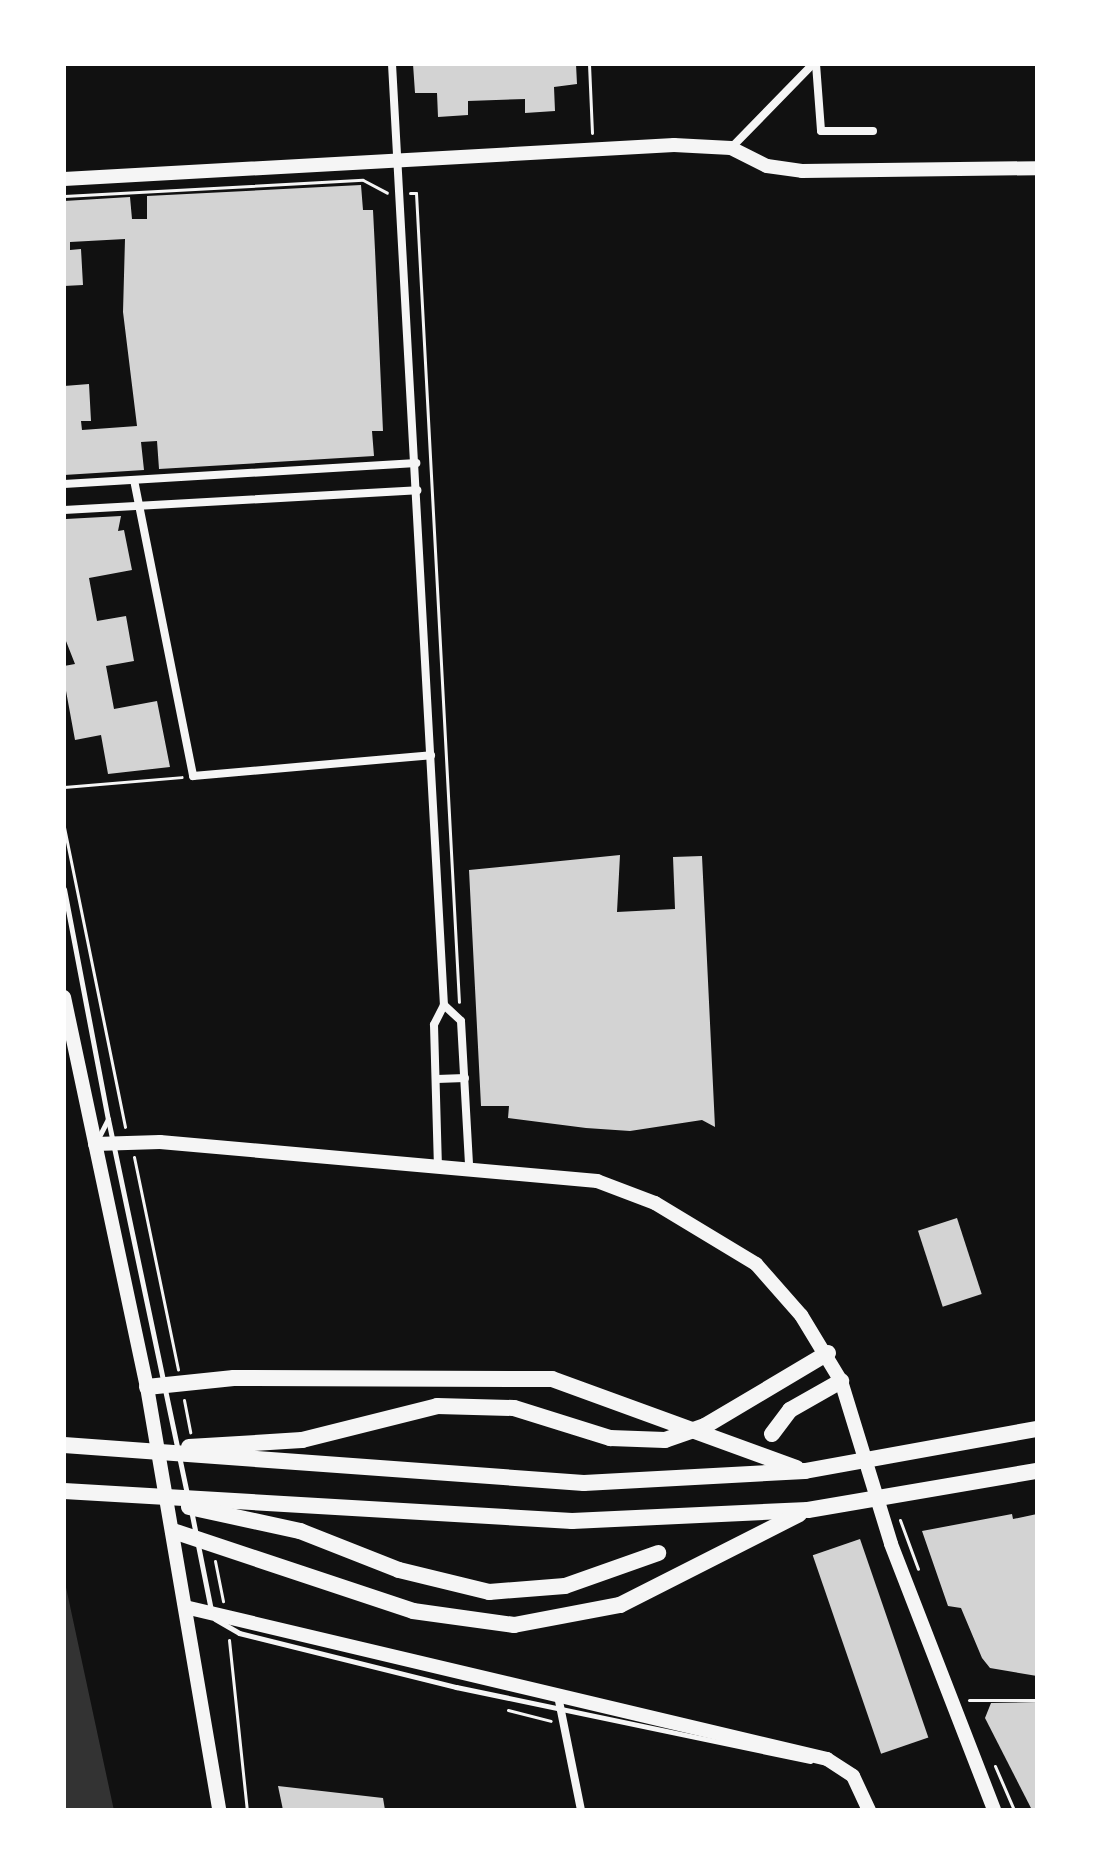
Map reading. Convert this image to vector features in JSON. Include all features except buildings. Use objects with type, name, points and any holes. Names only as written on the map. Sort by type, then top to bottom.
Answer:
[{"type":"highway","points":[[128,1450],[302,1440],[437,1406],[514,1408],[632,1440],[682,1436],[828,1353]]},
{"type":"highway","points":[[147,1387],[176,1383],[363,1377],[552,1379],[715,1443],[805,1471]]},
{"type":"highway","points":[[772,1434],[790,1410],[841,1381]]},
{"type":"highway","points":[[64,1445],[584,1483],[805,1471],[1037,1429]]},
{"type":"highway","points":[[64,1491],[141,1498],[572,1521],[808,1510],[1037,1471]]},
{"type":"highway","points":[[141,1498],[276,1525],[423,1578],[489,1592],[565,1586],[658,1553]]},
{"type":"highway","points":[[173,1531],[413,1611],[514,1625],[620,1605],[808,1510]]},
{"type":"main road","points":[[64,179],[593,149],[731,148],[767,166],[802,171],[1037,168]]},
{"type":"main road","points":[[64,997],[147,1387],[219,1810]]},
{"type":"main road","points":[[95,1144],[241,1149],[469,1166],[597,1181],[655,1203],[756,1264],[828,1353],[841,1381],[891,1544],[994,1810]]},
{"type":"main road","points":[[185,1607],[218,1611],[559,1703],[827,1759],[853,1776],[869,1810]]},
{"type":"street","points":[[392,64],[400,159],[444,1005],[434,1025],[438,1164]]},
{"type":"street","points":[[814,64],[821,131],[873,131]]},
{"type":"street","points":[[731,148],[814,64]]},
{"type":"street","points":[[64,484],[416,463]]},
{"type":"street","points":[[134,480],[193,776],[431,755]]},
{"type":"street","points":[[64,510],[417,490]]},
{"type":"street","points":[[444,1005],[461,1021],[469,1166]]},
{"type":"street","points":[[437,1079],[465,1078]]},
{"type":"street","points":[[559,1703],[581,1810]]},
{"type":"lane","points":[[64,889],[108,1119],[176,1383],[196,1540],[218,1611]]},
{"type":"lane","points":[[95,1144],[108,1119]]},
{"type":"path","points":[[589,64],[593,149]]},
{"type":"path","points":[[64,196],[363,180],[385,193]]},
{"type":"path","points":[[416,193],[461,1021]]},
{"type":"path","points":[[64,787],[193,776]]},
{"type":"path","points":[[64,827],[127,1131]]},
{"type":"path","points":[[136,1163],[176,1383],[193,1444]]},
{"type":"path","points":[[215,1559],[218,1611]]},
{"type":"path","points":[[229,1639],[247,1810]]},
{"type":"path","points":[[989,1700],[1037,1700]]},
{"type":"shaded area","points":[[64,1578],[113,1806],[114,1810],[64,1810]]}]
